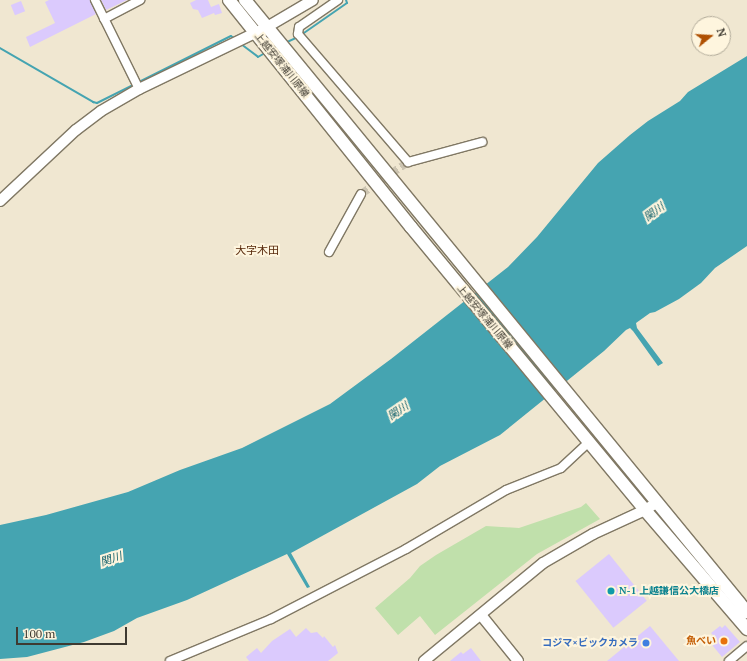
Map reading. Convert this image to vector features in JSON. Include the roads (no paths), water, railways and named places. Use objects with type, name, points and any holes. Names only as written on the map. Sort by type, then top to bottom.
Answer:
[{"type":"main road","name":"上越安塚浦川原線","points":[[229,0],[261,30],[424,218],[656,503],[747,612]]},
{"type":"main road","name":"上越安塚浦川原線","points":[[245,0],[261,30],[411,227],[645,510],[747,629]]},
{"type":"street","points":[[95,0],[139,89]]},
{"type":"street","points":[[104,19],[140,0]]},
{"type":"street","points":[[0,201],[76,130],[100,111],[139,89],[261,30],[313,0]]},
{"type":"street","points":[[338,0],[299,27],[298,34],[408,162],[482,142]]},
{"type":"street","points":[[329,252],[361,194]]},
{"type":"street","points":[[170,661],[271,619],[406,549],[506,490],[561,468],[589,442]]},
{"type":"street","points":[[424,661],[543,563],[593,534],[645,510],[656,503]]},
{"type":"street","points":[[480,615],[518,661]]},
{"type":"street","points":[[729,661],[747,646]]},
{"type":"water","name":"関川","points":[[747,56],[747,246],[715,268],[701,283],[679,299],[655,312],[650,313],[636,323],[637,328],[663,363],[658,366],[633,331],[630,328],[626,330],[604,351],[500,435],[440,466],[417,484],[291,553],[310,587],[307,588],[287,554],[187,600],[137,618],[114,631],[84,642],[27,657],[0,659],[0,525],[46,515],[128,492],[180,470],[242,448],[330,404],[391,359],[508,267],[537,237],[598,163],[630,135],[648,121],[680,101],[688,92]]},
{"type":"waterway","points":[[301,35],[347,3],[346,0]]},
{"type":"waterway","points":[[137,83],[231,36],[235,39]]},
{"type":"waterway","points":[[285,43],[298,37]]},
{"type":"waterway","points":[[241,44],[258,57],[265,53]]},
{"type":"waterway","points":[[0,48],[93,102],[97,103],[133,85]]},
{"type":"tunnel","points":[[361,194],[408,162]]},
{"type":"place","name":"N-1 上越謙信公大橋店","points":[[611,591]]},
{"type":"place","name":"魚べい","points":[[724,641]]},
{"type":"place","name":"コジマ×ビックカメラ","points":[[646,643]]},
{"type":"district","name":"大字木田","points":[[257,250]]}]
